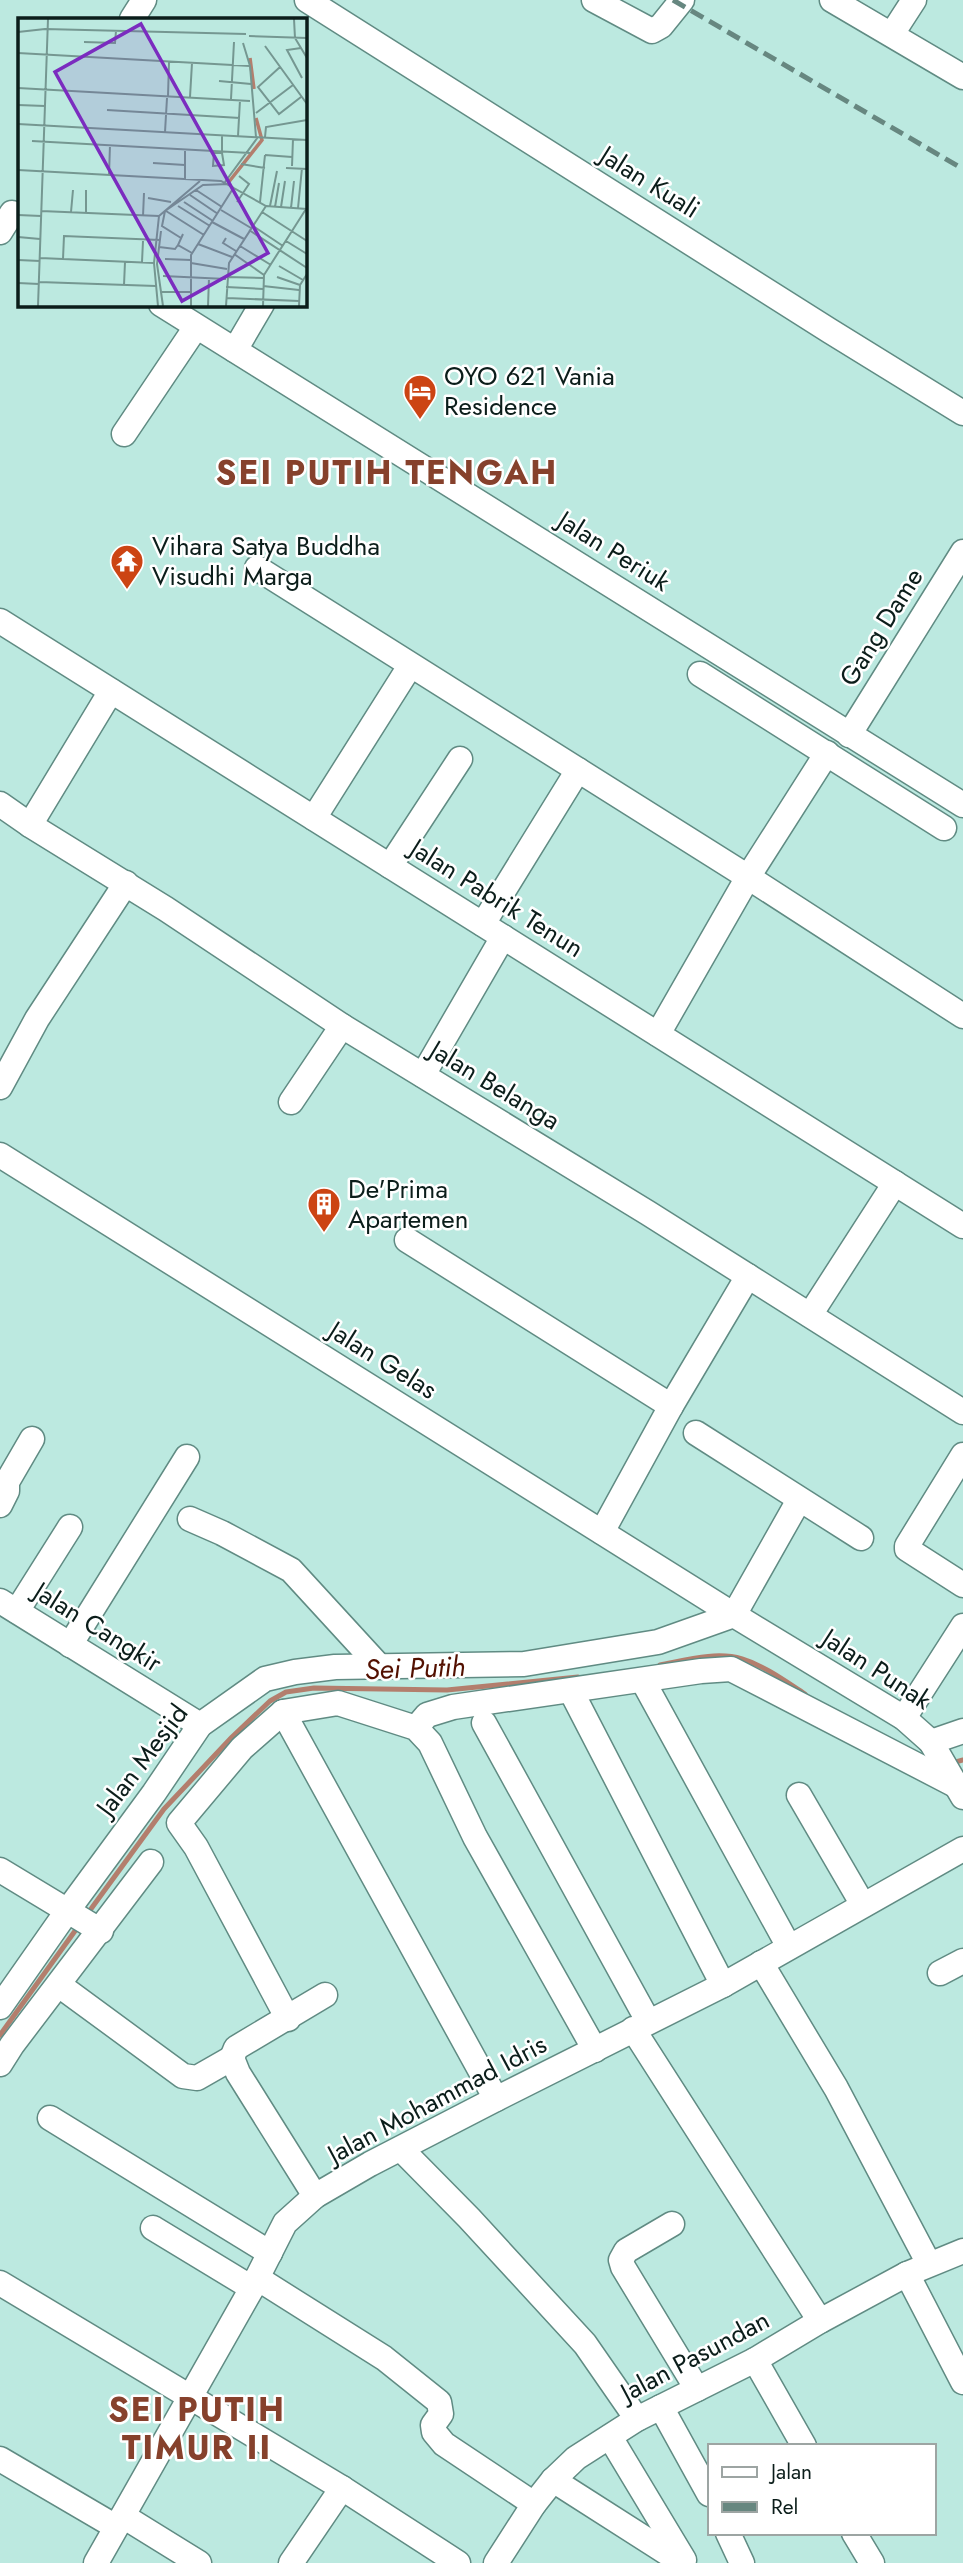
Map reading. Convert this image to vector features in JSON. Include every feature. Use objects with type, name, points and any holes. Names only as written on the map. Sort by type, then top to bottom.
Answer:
[{"type":"street","points":[[133,18],[144,0]]},
{"type":"street","name":"Jalan Kuali","points":[[307,0],[830,331],[963,412]]},
{"type":"street","points":[[594,0],[652,31],[661,26],[682,0]]},
{"type":"street","points":[[832,0],[963,78]]},
{"type":"street","points":[[892,34],[903,4]]},
{"type":"street","name":"Jalan Periuk","points":[[164,306],[963,805]]},
{"type":"street","points":[[235,350],[261,306]]},
{"type":"street","points":[[124,434],[196,327]]},
{"type":"street","name":"Gang Dame","points":[[849,734],[962,556]]},
{"type":"street","points":[[257,568],[748,877],[963,1016]]},
{"type":"street","name":"Jalan Pabrik Tenun","points":[[0,621],[963,1226]]},
{"type":"street","points":[[314,818],[410,666]]},
{"type":"street","points":[[700,674],[944,828]]},
{"type":"street","points":[[30,825],[111,691]]},
{"type":"street","points":[[658,1034],[748,877],[827,753]]},
{"type":"street","points":[[390,866],[460,759]]},
{"type":"street","points":[[423,1075],[493,931],[578,770]]},
{"type":"street","name":"Jalan Belanga","points":[[0,804],[126,883],[342,1026],[963,1412]]},
{"type":"street","points":[[0,1087],[37,1018],[126,883]]},
{"type":"street","points":[[291,1102],[342,1026]]},
{"type":"street","name":"Jalan Gelas","points":[[0,1155],[734,1615]]},
{"type":"street","points":[[810,1315],[895,1183]]},
{"type":"street","points":[[407,1240],[671,1406]]},
{"type":"street","points":[[602,1532],[671,1406],[748,1276]]},
{"type":"street","points":[[696,1433],[862,1538]]},
{"type":"street","points":[[0,1505],[7,1491],[7,1482],[32,1438]]},
{"type":"street","points":[[963,1455],[906,1546],[963,1585]]},
{"type":"street","points":[[70,1645],[187,1457]]},
{"type":"street","points":[[734,1615],[799,1500]]},
{"type":"street","points":[[190,1519],[291,1570],[380,1667]]},
{"type":"street","points":[[8,1606],[70,1527]]},
{"type":"street","name":"Jalan Cangkir","points":[[8,1606],[200,1725]]},
{"type":"street","name":"Jalan Mesjid","points":[[0,2007],[200,1725],[265,1679],[335,1667],[524,1664],[658,1642],[734,1615]]},
{"type":"street","name":"Jalan Punak","points":[[734,1615],[904,1718],[948,1770]]},
{"type":"street","points":[[904,1718],[963,1626]]},
{"type":"street","points":[[416,1728],[427,1715],[453,1707],[732,1669],[948,1770],[963,1731]]},
{"type":"street","points":[[643,1681],[789,1947]]},
{"type":"street","points":[[571,1691],[723,1985]]},
{"type":"street","points":[[288,2019],[196,1847],[179,1824],[242,1748],[283,1712],[338,1703],[416,1728],[430,1743],[475,1837],[595,2050]]},
{"type":"street","points":[[283,1712],[496,2099]]},
{"type":"street","points":[[484,1723],[640,2025],[820,2321]]},
{"type":"street","points":[[799,1795],[863,1905]]},
{"type":"street","name":"Jalan Mohammad Idris","points":[[96,2563],[285,2223],[315,2196],[496,2099],[723,1985],[963,1849]]},
{"type":"street","points":[[0,2064],[151,1862]]},
{"type":"street","points":[[0,1870],[99,1930]]},
{"type":"street","points":[[940,1973],[963,1961]]},
{"type":"street","points":[[761,1963],[835,2088],[918,2269],[963,2382]]},
{"type":"street","points":[[59,1985],[183,2076],[197,2078],[232,2058],[236,2048],[325,1995]]},
{"type":"street","points":[[232,2058],[238,2073],[315,2196]]},
{"type":"street","points":[[50,2118],[270,2253]]},
{"type":"street","points":[[401,2149],[469,2218],[585,2344],[637,2419]]},
{"type":"street","points":[[672,2224],[626,2251],[621,2260],[697,2389]]},
{"type":"street","points":[[152,2228],[254,2283],[384,2358],[414,2379],[439,2402],[441,2414],[433,2425],[434,2432],[444,2444],[534,2504]]},
{"type":"street","name":"Jalan Pasundan","points":[[496,2563],[534,2504],[553,2480],[576,2458],[637,2419],[755,2360],[820,2321],[918,2269],[962,2252]]},
{"type":"street","points":[[0,2283],[190,2395],[458,2563]]},
{"type":"street","points":[[755,2360],[803,2444]]},
{"type":"street","points":[[661,2407],[708,2492]]},
{"type":"street","points":[[610,2437],[685,2563]]},
{"type":"street","points":[[0,2459],[199,2563]]},
{"type":"street","points":[[553,2480],[685,2563]]},
{"type":"street","points":[[291,2563],[342,2488]]},
{"type":"street","points":[[729,2535],[742,2563]]},
{"type":"street","points":[[856,2535],[872,2563]]},
{"type":"waterway","name":"Sei Putih","points":[[660,1665],[701,1657],[732,1657],[775,1674],[805,1694]]},
{"type":"waterway","name":"Sei Putih","points":[[88,1913],[164,1809],[232,1737],[270,1701],[286,1692],[314,1688],[447,1690],[578,1677]]},
{"type":"waterway","name":"Sei Putih","points":[[952,1763],[963,1760]]},
{"type":"waterway","name":"Sei Putih","points":[[0,2035],[80,1924]]},
{"type":"railway","points":[[673,0],[963,169]]},
{"type":"place","name":"OYO 621 Vania Residence","points":[[420,421]]},
{"type":"place","name":"Vihara Satya Buddha Visudhi Marga","points":[[127,591]]},
{"type":"place","name":"De'Prima Apartemen","points":[[324,1234]]},
{"type":"district","name":"SEI PUTIH TENGAH","points":[[387,472]]},
{"type":"district","name":"SEI PUTIH TIMUR II","points":[[197,2428]]}]
